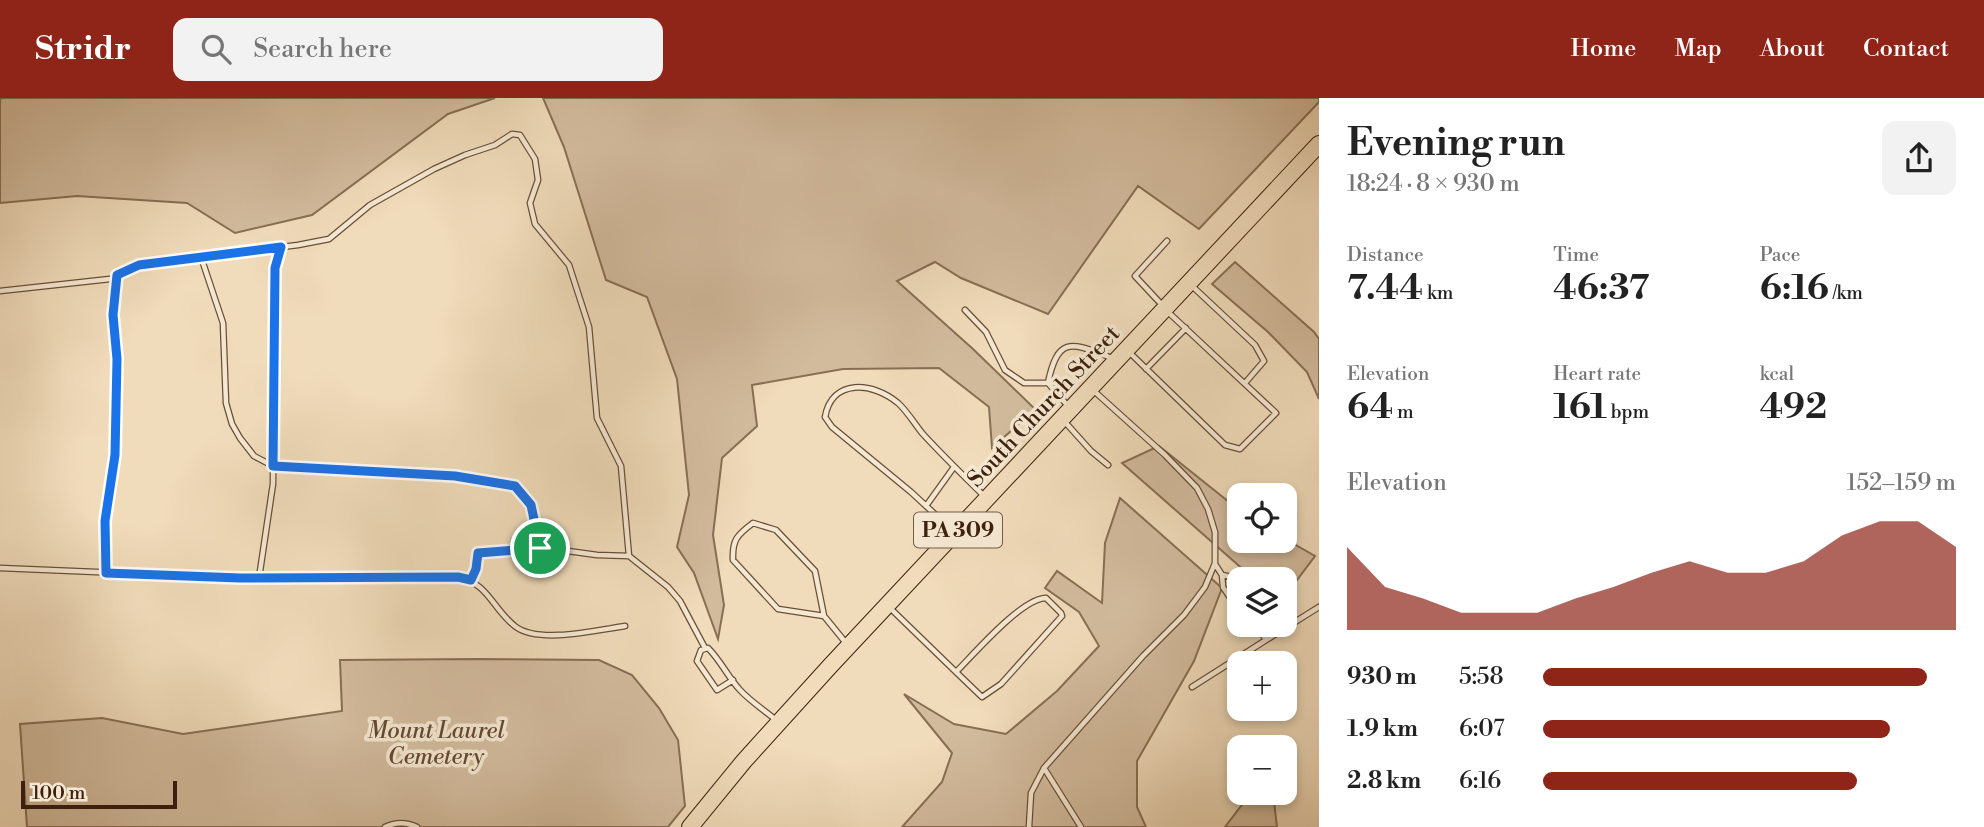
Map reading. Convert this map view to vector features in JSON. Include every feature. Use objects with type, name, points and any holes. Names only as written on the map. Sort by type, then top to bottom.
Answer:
[{"type":"highway","name":"South Church Street","points":[[690,827],[779,722],[848,647],[1319,144]]},
{"type":"lane","points":[[0,291],[110,279],[139,265],[329,239],[370,205],[434,169],[495,145],[512,134],[520,135],[535,159],[538,180],[530,203],[536,224],[569,265],[589,327],[597,418],[621,466],[629,556]]},
{"type":"lane","points":[[1108,465],[1091,451],[1048,383],[1051,365],[1069,346],[1076,345],[1123,355],[1146,369],[1225,445],[1240,449],[1276,413],[1135,276],[1167,241]]},
{"type":"lane","points":[[259,578],[273,484],[275,268],[281,247]]},
{"type":"lane","points":[[201,257],[223,323],[226,403],[232,424],[254,456],[273,466],[455,476],[515,486],[531,505],[540,548]]},
{"type":"lane","points":[[106,573],[105,521],[115,455],[117,359],[113,315],[117,275]]},
{"type":"lane","points":[[1189,284],[1255,345],[1264,361],[1245,383]]},
{"type":"lane","points":[[965,310],[986,332],[1005,370],[1024,383],[1048,383]]},
{"type":"lane","points":[[1146,369],[1186,328]]},
{"type":"lane","points":[[955,533],[832,427],[825,417],[827,404],[843,391],[858,386],[875,389],[898,403],[954,467],[987,499]]},
{"type":"lane","points":[[1029,827],[1031,793],[1044,768],[1143,656],[1184,615],[1205,587],[1215,563],[1215,532],[1208,509],[1197,488],[1091,388]]},
{"type":"lane","points":[[926,506],[954,467]]},
{"type":"lane","points":[[824,616],[778,609],[733,560],[733,546],[740,533],[753,523],[776,530],[815,571],[824,616],[848,647]]},
{"type":"lane","points":[[471,580],[478,553],[540,548],[629,556],[668,587],[680,601],[705,648],[715,654],[740,690],[779,722]]},
{"type":"lane","points":[[1215,563],[1223,575],[1223,587],[1227,593]]},
{"type":"lane","points":[[0,568],[259,578],[458,577],[471,580],[516,627],[527,632],[560,634],[625,626]]},
{"type":"lane","points":[[1223,575],[1227,576]]},
{"type":"lane","points":[[887,605],[982,697],[1000,684],[1062,613],[1046,598],[1033,601],[1011,617],[956,671]]},
{"type":"lane","points":[[1192,687],[1319,607]]},
{"type":"lane","points":[[705,648],[698,654],[698,662],[717,690],[733,680]]},
{"type":"lane","points":[[1044,768],[1081,827]]},
{"type":"lane","points":[[385,827],[398,822],[417,827]]},
{"type":"green space","points":[[495,98],[448,114],[312,215],[235,233],[187,203],[77,196],[0,203],[0,99]]},
{"type":"green space","points":[[543,98],[1319,98],[1319,102],[1199,229],[1138,186],[1048,314],[961,278],[935,262],[897,281],[1037,411],[992,448],[989,407],[939,368],[843,369],[752,385],[757,426],[722,458],[713,535],[724,605],[718,639],[694,573],[677,547],[689,495],[677,379],[647,297],[606,280],[564,147]]},
{"type":"green space","points":[[1235,262],[1319,339],[1319,399],[1307,372],[1268,332],[1212,284]]},
{"type":"green space","points":[[1159,446],[1227,500],[1227,553],[1297,553],[1297,546],[1315,556],[1297,580],[1297,567],[1240,567],[1122,463]]},
{"type":"green space","points":[[1120,498],[1222,588],[1194,661],[1137,761],[1137,807],[1146,827],[902,827],[942,782],[952,753],[904,694],[954,724],[1006,734],[1057,691],[1099,646],[1079,612],[1045,588],[1057,571],[1102,603],[1105,543]]},
{"type":"green space","name":"Mount Laurel Cemetery","points":[[340,660],[599,660],[632,675],[659,708],[678,740],[685,806],[668,827],[27,827],[20,724],[102,718],[183,734],[342,711]]},
{"type":"green space","points":[[1242,805],[1274,805],[1277,827],[1225,827]]},
{"type":"route","points":[[281,247],[275,268],[273,466],[455,476],[515,486],[531,505],[540,548],[478,553],[471,580],[458,577],[240,578],[106,573],[105,521],[115,455],[117,359],[113,315],[117,275],[139,265],[281,247]]}]
